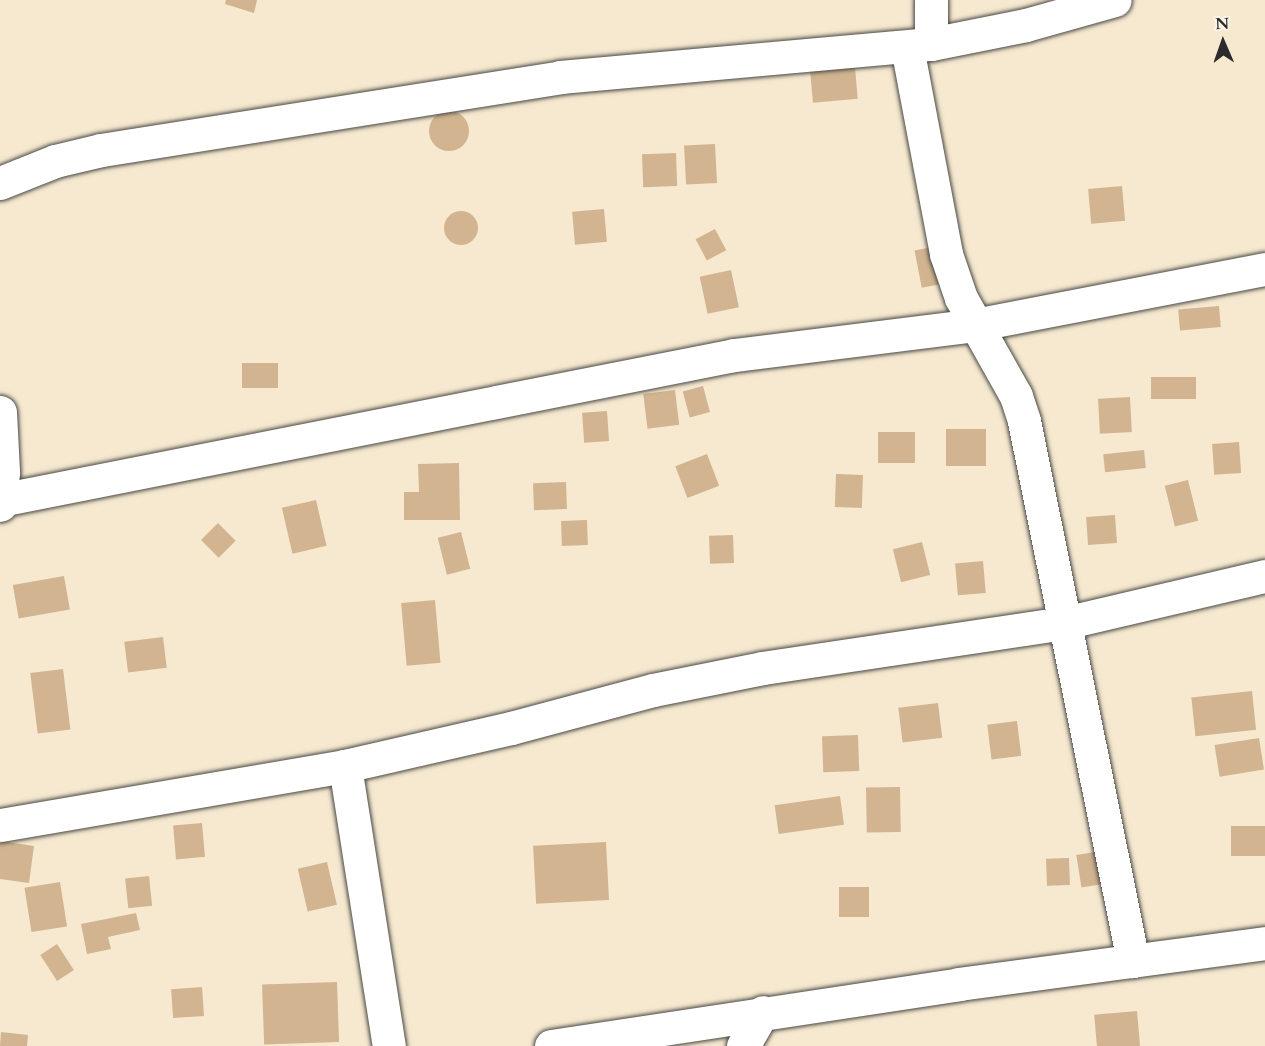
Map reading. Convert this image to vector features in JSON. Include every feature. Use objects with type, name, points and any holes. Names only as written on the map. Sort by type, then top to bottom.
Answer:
[{"type":"street","points":[[931,0],[919,45],[946,254],[961,298],[974,325],[1012,388],[1024,421],[1133,961]]},
{"type":"street","points":[[0,183],[55,161],[101,150],[560,76],[919,45],[1026,25],[1115,0]]},
{"type":"street","points":[[0,412],[3,472],[0,501],[734,356],[899,332],[974,325],[1265,269]]},
{"type":"street","points":[[0,825],[345,766],[511,729],[653,690],[763,668],[1064,623],[1265,576]]},
{"type":"street","points":[[345,766],[389,1046]]},
{"type":"street","points":[[551,1046],[763,1012],[1265,943]]},
{"type":"street","points":[[743,1046],[763,1012]]},
{"type":"building","points":[[226,0],[257,0],[254,13],[225,4]]},
{"type":"building","points":[[854,56],[858,99],[813,103],[809,60]]},
{"type":"building","points":[[449,111],[463,117],[469,131],[463,145],[449,151],[435,145],[429,131],[435,117]]},
{"type":"building","points":[[715,144],[717,183],[686,185],[684,146]]},
{"type":"building","points":[[676,153],[677,186],[643,187],[642,154]]},
{"type":"building","points":[[1122,186],[1125,221],[1091,224],[1088,189]]},
{"type":"building","points":[[604,209],[607,242],[575,245],[572,212]]},
{"type":"building","points":[[461,211],[473,216],[478,228],[473,240],[461,245],[449,240],[444,228],[449,216]]},
{"type":"building","points":[[715,229],[726,250],[707,261],[696,239]]},
{"type":"building","points":[[943,245],[950,282],[922,288],[915,251]]},
{"type":"building","points":[[731,270],[739,307],[708,314],[700,277]]},
{"type":"building","points":[[1219,306],[1221,327],[1180,330],[1178,310]]},
{"type":"building","points":[[242,363],[278,363],[278,388],[242,388]]},
{"type":"building","points":[[1151,377],[1196,377],[1196,399],[1151,399]]},
{"type":"building","points":[[703,386],[710,412],[690,418],[683,391]]},
{"type":"building","points":[[675,390],[679,425],[648,429],[643,394]]},
{"type":"building","points":[[1130,397],[1132,432],[1100,434],[1098,399]]},
{"type":"building","points":[[607,411],[609,441],[584,443],[582,413]]},
{"type":"building","points":[[946,429],[986,429],[986,466],[946,466]]},
{"type":"building","points":[[878,432],[915,432],[915,463],[878,463]]},
{"type":"building","points":[[1239,442],[1241,473],[1214,475],[1212,444]]},
{"type":"building","points":[[1144,450],[1146,468],[1105,472],[1103,454]]},
{"type":"building","points":[[707,454],[719,486],[687,498],[675,466]]},
{"type":"building","points":[[459,463],[460,520],[404,520],[404,492],[419,492],[418,464]]},
{"type":"building","points":[[836,474],[863,475],[862,508],[835,507]]},
{"type":"building","points":[[1188,480],[1198,521],[1175,527],[1165,486]]},
{"type":"building","points":[[566,482],[567,509],[534,510],[533,483]]},
{"type":"building","points":[[316,500],[327,546],[292,554],[282,508]]},
{"type":"building","points":[[1115,515],[1117,543],[1088,545],[1086,517]]},
{"type":"building","points":[[587,520],[588,545],[562,546],[561,521]]},
{"type":"building","points":[[218,523],[236,541],[219,558],[201,540]]},
{"type":"building","points":[[461,532],[470,569],[447,575],[438,538]]},
{"type":"building","points":[[733,535],[734,563],[710,564],[709,536]]},
{"type":"building","points":[[922,542],[930,575],[901,582],[893,549]]},
{"type":"building","points":[[983,561],[986,593],[958,595],[955,563]]},
{"type":"building","points":[[64,576],[70,609],[19,619],[13,585]]},
{"type":"building","points":[[435,600],[440,663],[407,666],[401,603]]},
{"type":"building","points":[[163,637],[167,668],[128,673],[124,642]]},
{"type":"building","points":[[63,669],[70,730],[38,734],[30,673]]},
{"type":"building","points":[[1252,691],[1256,730],[1195,736],[1191,697]]},
{"type":"building","points":[[938,703],[942,738],[903,743],[898,708]]},
{"type":"building","points":[[1017,721],[1021,756],[991,759],[987,725]]},
{"type":"building","points":[[858,735],[859,771],[823,772],[822,736]]},
{"type":"building","points":[[1259,738],[1264,770],[1220,777],[1215,745]]},
{"type":"building","points":[[900,787],[901,832],[867,833],[866,788]]},
{"type":"building","points":[[840,796],[844,825],[779,834],[775,805]]},
{"type":"building","points":[[202,823],[205,857],[176,859],[173,826]]},
{"type":"building","points":[[1231,826],[1265,826],[1265,856],[1231,856]]},
{"type":"building","points":[[0,841],[34,846],[29,883],[0,879]]},
{"type":"building","points":[[606,842],[609,900],[536,904],[533,846]]},
{"type":"building","points":[[1101,851],[1106,884],[1081,888],[1076,855]]},
{"type":"building","points":[[1069,858],[1070,885],[1047,886],[1046,859]]},
{"type":"building","points":[[327,862],[337,905],[308,912],[298,869]]},
{"type":"building","points":[[149,876],[152,906],[128,908],[125,879]]},
{"type":"building","points":[[60,882],[67,926],[31,932],[24,888]]},
{"type":"building","points":[[839,887],[869,887],[869,917],[839,917]]},
{"type":"building","points":[[136,913],[140,930],[108,937],[111,949],[87,954],[81,924]]},
{"type":"building","points":[[57,944],[74,970],[57,981],[40,955]]},
{"type":"building","points":[[337,982],[339,1042],[264,1045],[262,985]]},
{"type":"building","points":[[202,987],[204,1016],[173,1018],[171,989]]},
{"type":"building","points":[[1137,1011],[1140,1046],[1097,1046],[1094,1015]]},
{"type":"building","points":[[1,1032],[28,1035],[27,1046],[0,1046]]}]
